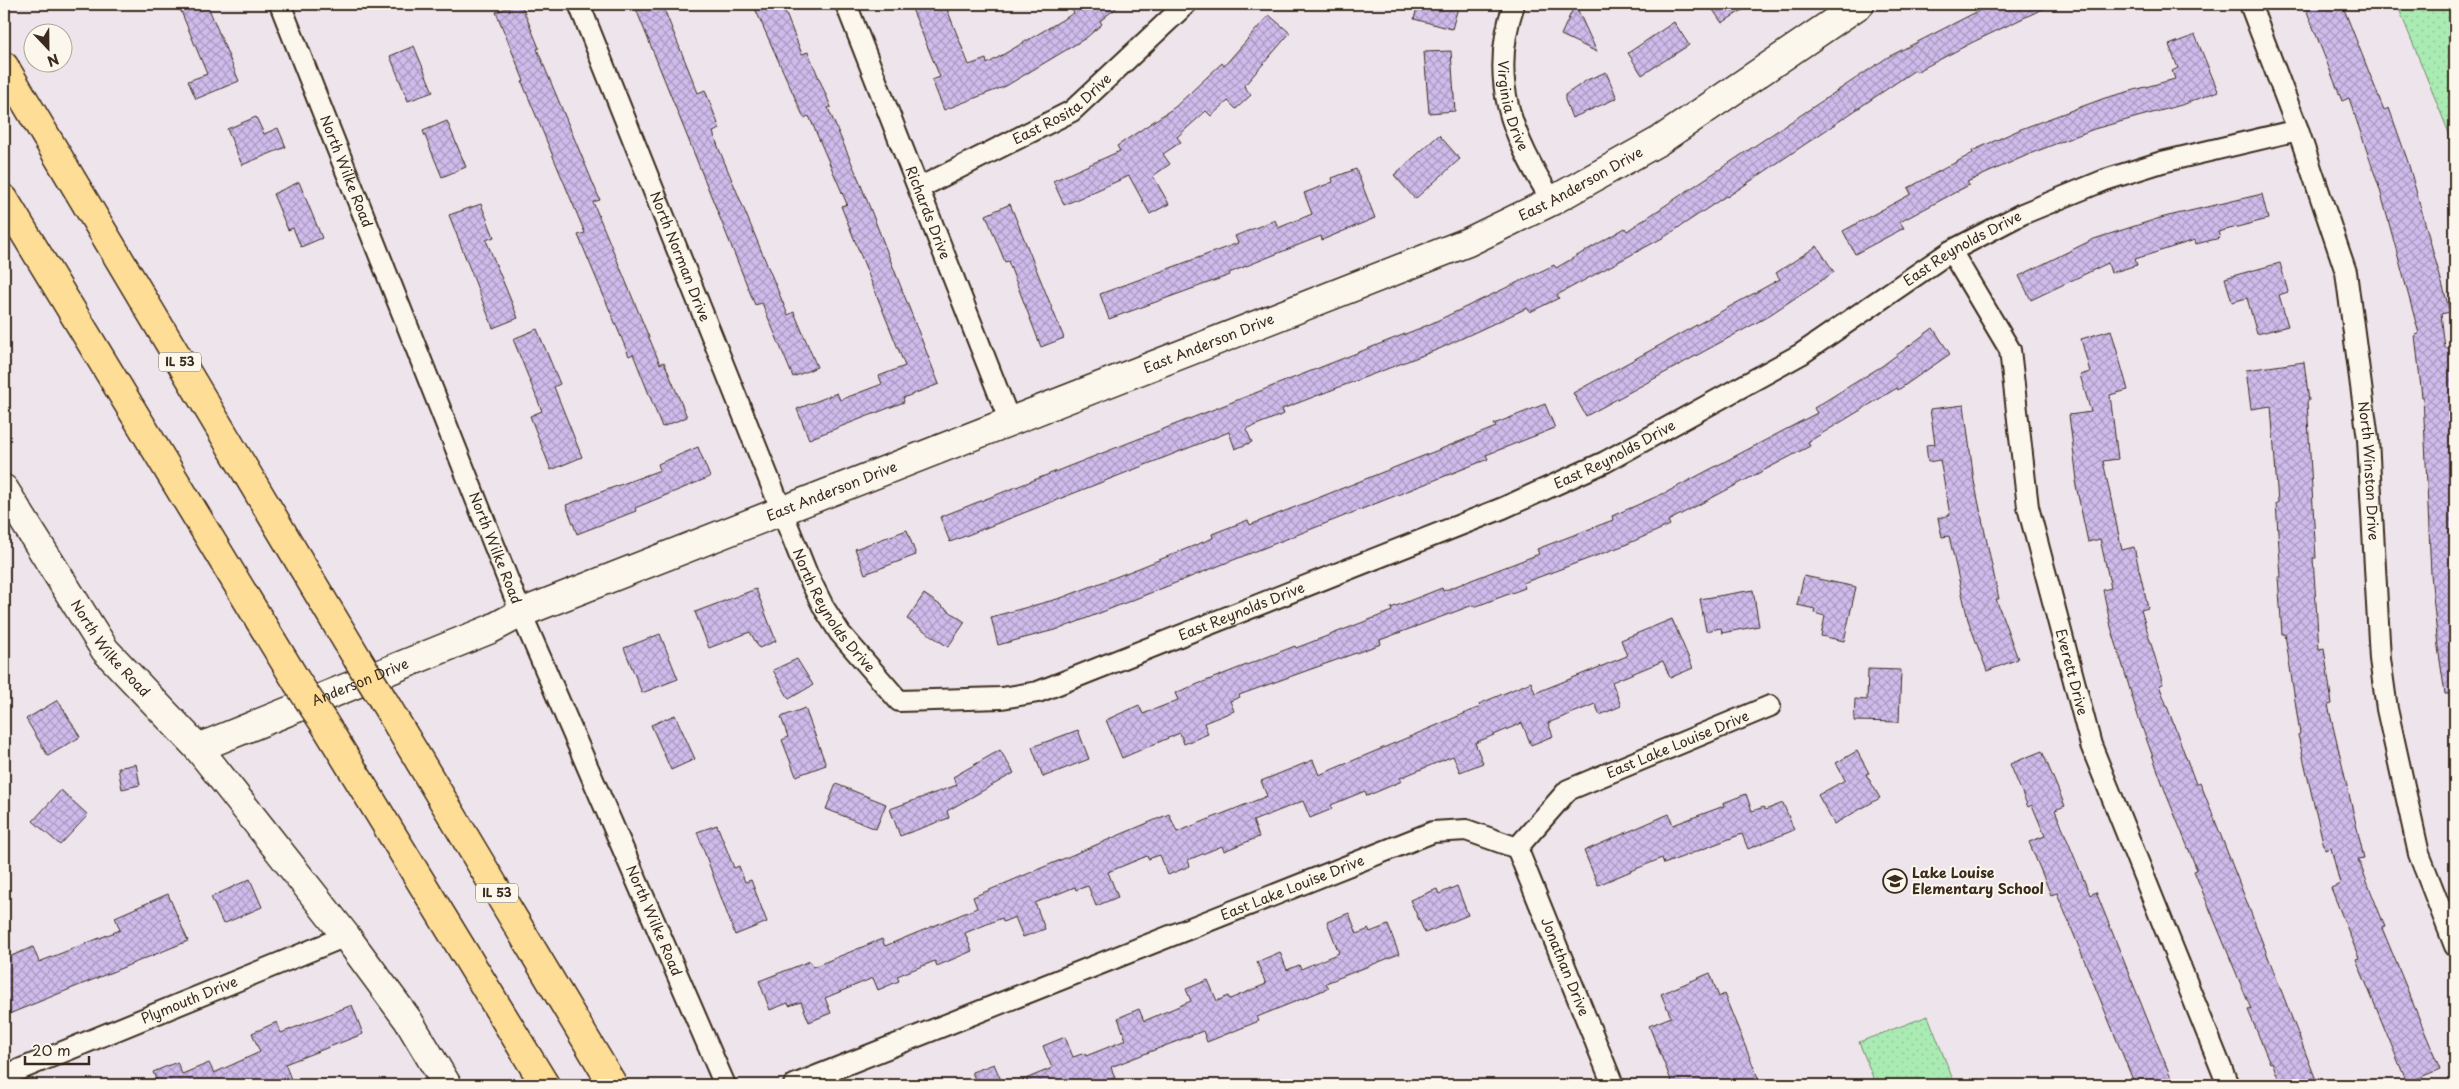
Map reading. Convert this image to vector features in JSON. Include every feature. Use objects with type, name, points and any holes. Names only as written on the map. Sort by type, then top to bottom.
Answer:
[{"type":"highway","name":"IL 53","points":[[4,66],[613,1085]]},
{"type":"highway","points":[[4,199],[545,1085]]},
{"type":"street","name":"North Wilke Road","points":[[280,4],[521,613],[725,1085]]},
{"type":"street","name":"North Norman Drive","points":[[578,4],[781,510]]},
{"type":"street","name":"Richards Drive","points":[[846,4],[1010,422]]},
{"type":"street","name":"East Rosita Drive","points":[[919,188],[1072,111],[1186,4]]},
{"type":"street","name":"Virginia Drive","points":[[1514,4],[1505,38],[1502,69],[1505,98],[1520,144],[1552,200]]},
{"type":"street","name":"East Anderson Drive","points":[[521,613],[1433,257],[1505,226],[1659,141],[1860,4]]},
{"type":"street","name":"North Winston Drive","points":[[2250,4],[2298,130],[2346,272],[2368,439],[2380,659],[2395,751],[2419,854],[2455,946]]},
{"type":"street","name":"East Reynolds Drive","points":[[899,700],[1002,698],[1038,692],[1503,508],[1605,462],[1801,354],[1951,252],[2022,214],[2105,180],[2162,162],[2298,130]]},
{"type":"street","name":"Everett Drive","points":[[1951,252],[2010,350],[2028,507],[2090,744],[2228,1085]]},
{"type":"street","name":"North Wilke Road","points":[[4,489],[105,650],[198,748],[346,936],[408,1020],[447,1085]]},
{"type":"street","name":"North Reynolds Drive","points":[[781,510],[807,574],[824,608],[840,633],[899,700]]},
{"type":"street","name":"Anderson Drive","points":[[198,748],[491,628],[521,613]]},
{"type":"street","name":"East Lake Louise Drive","points":[[794,1085],[1428,833],[1466,830],[1517,848],[1568,790],[1770,706]]},
{"type":"street","name":"Jonathan Drive","points":[[1517,848],[1613,1085]]},
{"type":"street","name":"Plymouth Drive","points":[[4,1076],[346,936]]},
{"type":"green space","points":[[2397,4],[2455,4],[2455,148]]},
{"type":"green space","points":[[1928,1016],[1955,1085],[1876,1085],[1859,1042]]},
{"type":"building","points":[[178,4],[207,4],[239,81],[196,99],[188,81],[207,74]]},
{"type":"building","points":[[521,4],[539,48],[537,49],[600,200],[593,202],[660,364],[664,362],[687,417],[662,427],[633,354],[629,356],[578,235],[585,233],[522,82],[524,81],[496,12]]},
{"type":"building","points":[[634,4],[662,4],[698,93],[705,90],[720,129],[713,132],[719,149],[788,315],[794,312],[817,367],[793,377],[762,303],[755,305]]},
{"type":"building","points":[[753,4],[782,4],[802,54],[808,52],[831,107],[828,108],[859,180],[939,384],[903,398],[904,402],[809,439],[797,409],[837,393],[840,400],[882,384],[879,376],[905,366],[841,206],[847,204],[809,116],[804,118]]},
{"type":"building","points":[[910,4],[945,4],[969,65],[986,59],[987,64],[1074,13],[1067,4],[1121,4],[1100,21],[1102,24],[1086,38],[1006,86],[944,110],[932,80],[940,77]]},
{"type":"building","points":[[1418,4],[1459,4],[1452,29],[1414,19]]},
{"type":"building","points":[[1575,4],[1597,52],[1561,35]]},
{"type":"building","points":[[1709,4],[1752,4],[1722,23]]},
{"type":"building","points":[[1992,4],[2053,4],[1973,42],[1916,72],[1915,70],[1727,197],[1666,236],[1557,295],[1559,298],[1530,312],[1527,308],[1439,349],[1282,409],[1284,414],[1246,429],[1252,442],[1235,449],[1229,432],[950,542],[940,517],[1428,325],[1554,265],[1556,268],[1625,228],[1627,231],[1888,57]]},
{"type":"building","points":[[2304,4],[2342,4],[2384,110],[2389,108],[2408,162],[2450,312],[2441,314],[2445,348],[2452,348],[2455,374],[2455,694],[2445,694],[2438,647],[2431,574],[2423,396],[2415,335],[2419,334],[2380,190],[2349,98],[2342,101]]},
{"type":"building","points":[[1269,15],[1290,33],[1244,86],[1251,95],[1236,109],[1228,101],[1211,116],[1206,111],[1177,137],[1181,142],[1163,154],[1170,164],[1153,176],[1169,204],[1150,214],[1129,176],[1064,205],[1053,181],[1120,151],[1117,146],[1175,107],[1222,63],[1224,66]]},
{"type":"building","points":[[1674,22],[1689,45],[1642,75],[1628,53]]},
{"type":"building","points":[[2195,35],[2218,91],[2185,104],[2094,129],[2032,153],[1967,182],[1969,185],[1900,222],[1904,228],[1855,254],[1843,231],[1911,194],[1908,188],[1973,153],[1972,151],[2021,129],[2105,98],[2175,79],[2172,71],[2178,68],[2169,45]]},
{"type":"building","points":[[414,46],[433,92],[408,101],[390,56]]},
{"type":"building","points":[[1451,51],[1455,111],[1429,113],[1424,52]]},
{"type":"building","points":[[1606,72],[1617,98],[1572,118],[1565,95],[1587,80]]},
{"type":"building","points":[[256,117],[264,134],[278,128],[286,147],[242,165],[227,129]]},
{"type":"building","points":[[447,121],[466,167],[442,177],[423,131]]},
{"type":"building","points":[[1439,135],[1460,159],[1415,199],[1394,175]]},
{"type":"building","points":[[1356,169],[1375,218],[1322,240],[1321,236],[1229,273],[1230,275],[1109,319],[1100,294],[1238,243],[1235,236],[1275,220],[1278,228],[1312,214],[1304,193],[1333,182],[1332,178]]},
{"type":"building","points":[[299,182],[322,238],[301,247],[293,228],[288,230],[273,194]]},
{"type":"building","points":[[2262,194],[2268,219],[2218,232],[2220,238],[2196,244],[2195,240],[2135,259],[2137,265],[2111,273],[2108,263],[2031,300],[2019,276],[2094,239],[2160,218]]},
{"type":"building","points":[[481,204],[494,237],[486,240],[518,318],[493,328],[449,215]]},
{"type":"building","points":[[1010,204],[1064,338],[1041,347],[1008,261],[1005,262],[986,215]]},
{"type":"building","points":[[1817,246],[1834,272],[1765,318],[1586,416],[1573,393],[1780,279],[1776,273]]},
{"type":"building","points":[[2280,263],[2288,292],[2279,295],[2288,326],[2257,334],[2247,298],[2232,302],[2225,278]]},
{"type":"building","points":[[1933,328],[1950,354],[1898,390],[1897,388],[1808,442],[1810,446],[1668,521],[1670,525],[1625,545],[1523,583],[1525,588],[1474,607],[1473,605],[1380,640],[1381,644],[1239,695],[1240,697],[1230,701],[1234,711],[1204,723],[1208,734],[1184,744],[1180,733],[1122,758],[1106,720],[1139,705],[1143,714],[1178,700],[1175,693],[1295,646],[1296,648],[1392,611],[1391,608],[1442,588],[1443,591],[1539,554],[1537,549],[1613,520],[1612,516],[1667,492],[1817,413],[1814,408],[1882,366]]},
{"type":"building","points":[[537,329],[560,384],[554,387],[582,457],[551,470],[530,416],[542,411],[513,339]]},
{"type":"building","points":[[2111,330],[2128,390],[2110,395],[2118,459],[2103,461],[2122,550],[2134,547],[2148,608],[2141,610],[2163,684],[2159,685],[2196,784],[2200,782],[2318,1085],[2281,1085],[2272,1062],[2270,1063],[2248,1010],[2251,1009],[2194,871],[2197,870],[2167,796],[2138,716],[2111,627],[2103,590],[2111,588],[2100,539],[2088,542],[2075,481],[2077,480],[2069,415],[2091,412],[2080,375],[2090,372],[2081,339]]},
{"type":"building","points":[[2304,362],[2309,401],[2307,401],[2316,558],[2313,558],[2319,649],[2324,648],[2332,704],[2328,705],[2364,858],[2358,859],[2385,927],[2382,928],[2440,1069],[2407,1083],[2356,959],[2359,958],[2331,888],[2340,884],[2331,848],[2325,850],[2315,809],[2298,735],[2300,734],[2285,634],[2282,634],[2278,577],[2281,577],[2276,503],[2278,503],[2271,406],[2251,409],[2246,370]]},
{"type":"building","points":[[1545,404],[1555,428],[1486,455],[1488,459],[1062,628],[998,645],[991,617],[1061,598],[1213,538],[1212,534],[1248,520],[1250,525],[1496,427],[1494,424]]},
{"type":"building","points":[[1964,405],[1974,481],[1999,599],[1996,599],[2018,659],[1987,671],[1968,620],[1949,536],[1942,537],[1938,518],[1950,515],[1940,460],[1928,462],[1926,445],[1935,444],[1930,409]]},
{"type":"building","points":[[698,447],[710,477],[635,508],[636,511],[577,534],[566,505],[660,470],[658,464]]},
{"type":"building","points":[[907,530],[916,555],[865,574],[855,549]]},
{"type":"building","points":[[1804,576],[1856,587],[1844,641],[1821,636],[1825,616],[1814,613],[1815,609],[1797,605]]},
{"type":"building","points":[[756,589],[776,641],[759,648],[750,632],[709,648],[695,612]]},
{"type":"building","points":[[1753,590],[1759,626],[1722,633],[1721,628],[1706,631],[1700,599]]},
{"type":"building","points":[[924,594],[965,622],[948,647],[907,619]]},
{"type":"building","points":[[1672,619],[1693,668],[1670,678],[1663,661],[1612,682],[1621,706],[1600,715],[1595,704],[1548,723],[1553,736],[1531,745],[1522,723],[1475,743],[1483,763],[1460,772],[1453,756],[1400,778],[1402,781],[1367,796],[1365,791],[1331,805],[1332,809],[1310,818],[1303,801],[1253,821],[1259,837],[1224,851],[1222,846],[1188,860],[1190,866],[1168,875],[1160,855],[1148,859],[1147,856],[1108,872],[1118,897],[1096,906],[1088,886],[1076,890],[1075,887],[1035,903],[1045,929],[1023,937],[1015,917],[1003,922],[1002,918],[965,933],[972,951],[937,966],[935,961],[897,976],[899,981],[878,990],[873,978],[825,998],[831,1013],[809,1022],[801,1002],[789,1006],[788,1003],[770,1010],[759,981],[810,961],[813,967],[882,939],[885,946],[977,908],[973,897],[1169,814],[1177,832],[1267,796],[1261,781],[1313,760],[1319,775],[1480,707],[1479,704],[1531,682],[1535,693],[1627,656],[1621,640]]},
{"type":"building","points":[[660,634],[678,679],[642,693],[624,648]]},
{"type":"building","points":[[797,659],[813,685],[789,699],[773,670]]},
{"type":"building","points":[[1868,669],[1901,670],[1899,722],[1854,721],[1855,699],[1867,700]]},
{"type":"building","points":[[58,700],[80,737],[48,756],[26,719]]},
{"type":"building","points":[[805,708],[826,765],[796,776],[782,740],[788,737],[781,717]]},
{"type":"building","points":[[675,715],[695,759],[671,770],[651,725]]},
{"type":"building","points":[[1078,730],[1089,759],[1043,777],[1032,747]]},
{"type":"building","points":[[1000,750],[1014,773],[947,811],[949,818],[900,836],[890,809],[957,785],[953,777]]},
{"type":"building","points":[[1857,751],[1869,773],[1866,774],[1880,798],[1834,824],[1818,795],[1845,780],[1836,763]]},
{"type":"building","points":[[2042,751],[2065,806],[2055,810],[2090,895],[2096,892],[2174,1085],[2135,1085],[2057,893],[2051,895],[2029,842],[2045,836],[2032,805],[2028,807],[2010,764]]},
{"type":"building","points":[[136,764],[140,785],[122,789],[118,768]]},
{"type":"building","points":[[836,784],[886,804],[876,829],[826,809]]},
{"type":"building","points":[[61,790],[88,815],[60,845],[33,821]]},
{"type":"building","points":[[1746,794],[1752,811],[1764,807],[1765,810],[1783,803],[1794,830],[1748,849],[1742,834],[1664,864],[1662,858],[1598,885],[1584,851],[1669,814],[1673,825],[1724,806],[1723,803]]},
{"type":"building","points":[[717,825],[734,868],[739,866],[745,882],[751,880],[767,922],[735,935],[697,832]]},
{"type":"building","points":[[250,879],[262,907],[223,924],[211,897]]},
{"type":"building","points":[[1457,886],[1468,915],[1425,933],[1410,900],[1437,889],[1439,894]]},
{"type":"building","points":[[168,894],[188,941],[4,1016],[4,959],[33,947],[39,962],[120,930],[115,917]]},
{"type":"building","points":[[1349,913],[1357,934],[1369,929],[1370,932],[1388,925],[1399,954],[1326,983],[1329,988],[1257,1017],[1259,1021],[1207,1042],[1203,1031],[1111,1067],[1115,1078],[1097,1085],[1011,1085],[1052,1068],[1043,1046],[1065,1037],[1073,1057],[1085,1053],[1086,1056],[1126,1040],[1118,1018],[1139,1009],[1144,1021],[1191,1001],[1186,989],[1208,980],[1217,1001],[1228,996],[1230,999],[1266,984],[1257,962],[1280,952],[1287,970],[1299,965],[1301,969],[1339,953],[1327,922]]},
{"type":"building","points":[[1710,973],[1719,997],[1724,994],[1761,1085],[1673,1085],[1649,1026],[1671,1017],[1661,994]]},
{"type":"building","points":[[352,1005],[363,1034],[285,1064],[291,1079],[275,1085],[157,1085],[153,1072],[177,1062],[182,1074],[209,1063],[214,1073],[260,1052],[252,1033],[277,1022],[281,1033]]},
{"type":"building","points":[[994,1064],[1003,1085],[977,1085],[972,1072]]},
{"type":"place","name":"Lake Louise Elementary School","points":[[1895,881]]}]
